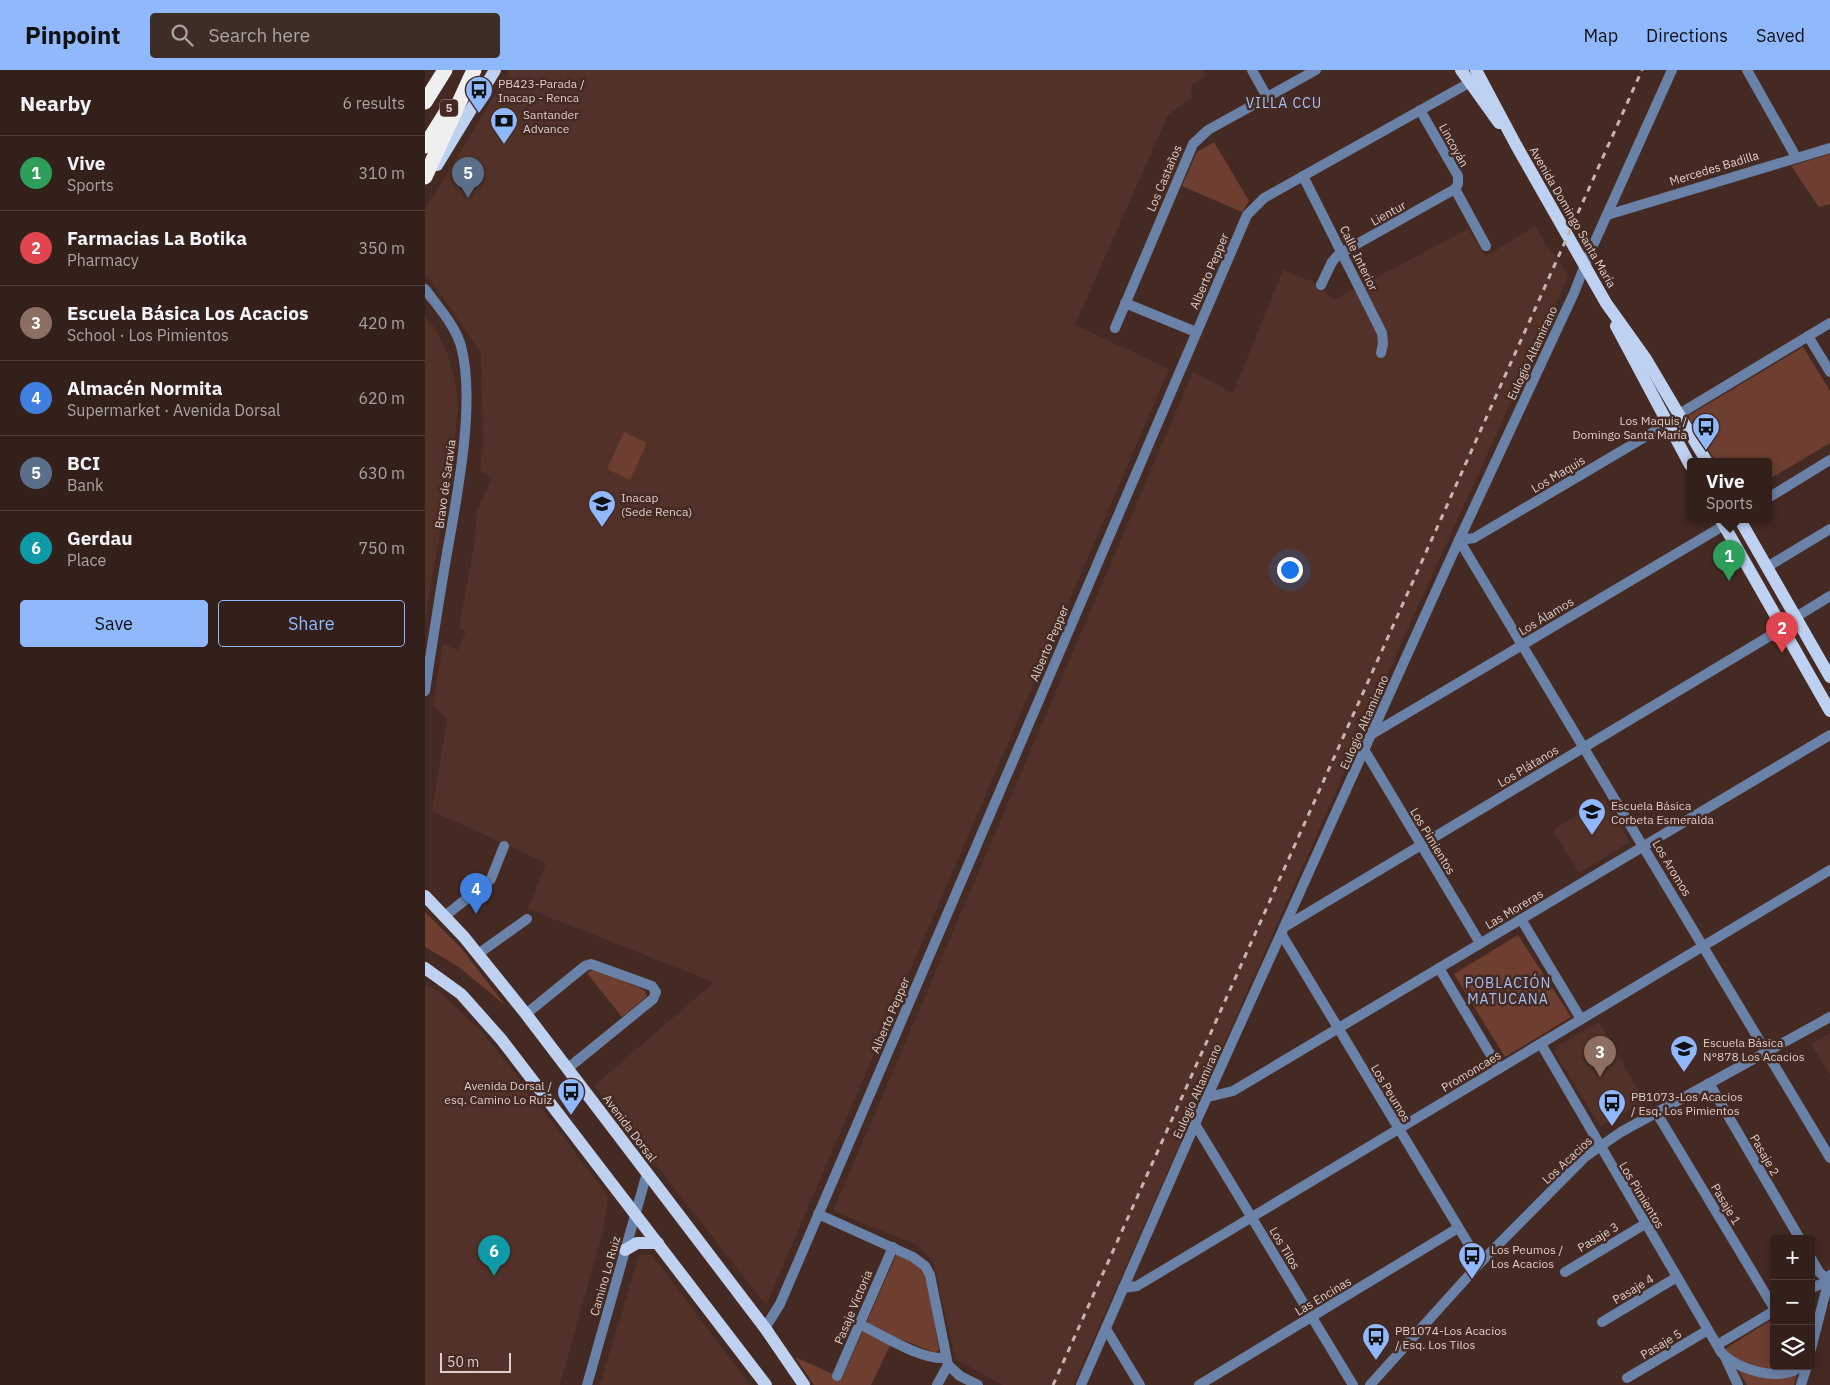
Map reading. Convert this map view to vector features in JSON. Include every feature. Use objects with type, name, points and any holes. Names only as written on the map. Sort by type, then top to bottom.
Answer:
[{"type":"highway","points":[[425,86],[437,70]]},
{"type":"highway","name":"5","points":[[425,102],[445,70]]},
{"type":"highway","points":[[425,177],[473,70]]},
{"type":"highway","name":"5","points":[[425,146],[473,70]]},
{"type":"main road","points":[[425,184],[495,70]]},
{"type":"main road","name":"Avenida Domingo Santa María","points":[[1461,70],[1475,77],[1607,303],[1638,347],[1705,458]]},
{"type":"main road","name":"Avenida Domingo Santa María","points":[[1607,303],[1628,351],[1687,460]]},
{"type":"main road","points":[[1727,523],[1830,711]]},
{"type":"main road","points":[[1742,523],[1828,669]]},
{"type":"main road","name":"Avenida Dorsal","points":[[425,896],[478,954],[526,1014],[765,1328],[804,1385]]},
{"type":"main road","points":[[425,968],[461,994],[481,1016],[766,1385]]},
{"type":"main road","points":[[625,1250],[641,1242],[658,1243]]},
{"type":"street","points":[[1252,70],[1267,97]]},
{"type":"street","name":"Los Castaños","points":[[1115,328],[1193,144],[1203,134],[1316,70]]},
{"type":"street","name":"Eulogio Altamirano","points":[[1081,1385],[1195,1124],[1585,266],[1672,70]]},
{"type":"street","points":[[1747,70],[1796,157]]},
{"type":"street","name":"Alberto Pepper","points":[[765,1328],[780,1304],[1196,332],[1251,209],[1263,198],[1475,77]]},
{"type":"street","name":"Lincoyán","points":[[1420,110],[1457,176],[1458,184],[1455,190],[1486,246]]},
{"type":"street","name":"Mercedes Badilla","points":[[1607,214],[1830,148]]},
{"type":"street","name":"Calle Interior","points":[[1303,176],[1343,252],[1382,333],[1383,344],[1381,353]]},
{"type":"street","name":"Lientur","points":[[1321,285],[1332,262],[1343,252],[1455,190]]},
{"type":"street","name":"Bravo de Saravia","points":[[425,289],[451,325],[460,344],[464,360],[466,388],[458,487],[425,691]]},
{"type":"street","points":[[1125,303],[1196,332]]},
{"type":"street","points":[[1679,414],[1830,323]]},
{"type":"street","points":[[1808,336],[1830,372]]},
{"type":"street","name":"Los Maquis","points":[[1459,540],[1474,538],[1667,424]]},
{"type":"street","points":[[1772,496],[1830,460]]},
{"type":"street","name":"Los Álamos","points":[[1372,734],[1724,523]]},
{"type":"street","points":[[1767,567],[1830,529]]},
{"type":"street","name":"Los Aromos","points":[[1459,540],[1830,1158]]},
{"type":"street","points":[[1796,617],[1830,596]]},
{"type":"street","name":"Los Plátanos","points":[[1284,931],[1421,845],[1783,628]]},
{"type":"street","name":"Las Moreras","points":[[1208,1097],[1233,1091],[1830,735]]},
{"type":"street","name":"Los Pimientos","points":[[1365,751],[1481,943]]},
{"type":"street","points":[[445,916],[491,878],[504,846]]},
{"type":"street","name":"Promoncaes","points":[[1123,1288],[1137,1286],[1830,870]]},
{"type":"street","points":[[478,954],[527,919]]},
{"type":"street","points":[[1521,919],[1581,1019]]},
{"type":"street","name":"Los Peumos","points":[[1284,931],[1338,1028],[1480,1264]]},
{"type":"street","points":[[526,1014],[585,966],[591,964],[652,986],[656,992],[653,999],[567,1069]]},
{"type":"street","points":[[1439,968],[1499,1068]]},
{"type":"street","name":"Los Acacios","points":[[1370,1385],[1480,1264],[1573,1169],[1599,1146],[1656,1112],[1830,1017]]},
{"type":"street","name":"Los Pimientos","points":[[1541,1044],[1599,1146],[1725,1357],[1735,1384]]},
{"type":"street","name":"Pasaje 2","points":[[1709,1083],[1798,1235]]},
{"type":"street","name":"Pasaje 1","points":[[1656,1112],[1770,1302]]},
{"type":"street","name":"Los Tilos","points":[[1195,1124],[1353,1385]]},
{"type":"street","name":"Camino Lo Ruiz","points":[[587,1385],[647,1173]]},
{"type":"street","points":[[818,1214],[893,1247],[920,1261],[928,1271],[946,1362],[937,1385]]},
{"type":"street","name":"Pasaje 3","points":[[1565,1272],[1645,1224]]},
{"type":"street","name":"Las Encinas","points":[[1199,1385],[1458,1228]]},
{"type":"street","name":"Pasaje Victoria","points":[[837,1376],[893,1247]]},
{"type":"street","points":[[1815,1265],[1819,1272],[1829,1278]]},
{"type":"street","name":"Pasaje 4","points":[[1602,1322],[1677,1277]]},
{"type":"street","points":[[1815,1286],[1829,1278]]},
{"type":"street","points":[[1815,1334],[1829,1278]]},
{"type":"street","points":[[1717,1345],[1770,1312]]},
{"type":"street","points":[[859,1324],[923,1355],[946,1362],[960,1376],[978,1385]]},
{"type":"street","points":[[1106,1329],[1140,1385]]},
{"type":"street","name":"Pasaje 5","points":[[1627,1378],[1708,1330]]},
{"type":"street","points":[[1725,1357],[1746,1367],[1775,1375],[1787,1374],[1794,1370]]},
{"type":"street","points":[[1801,1385],[1806,1370]]},
{"type":"shaded area","points":[[510,70],[1202,70],[1206,76],[1191,86],[1192,97],[1168,115],[1075,325],[1169,369],[766,1305],[594,1086],[714,982],[528,909],[546,863],[432,811],[447,720],[433,705],[443,644],[458,650],[466,631],[459,628],[474,545],[477,511],[492,478],[480,471],[483,441],[481,353],[425,274],[425,210]]},
{"type":"shaded area","points":[[1214,142],[1249,201],[1242,212],[1182,186],[1197,152]]},
{"type":"shaded area","points":[[1830,154],[1830,204],[1819,207],[1791,166]]},
{"type":"shaded area","points":[[1536,226],[1547,247],[1558,258],[1568,277],[1409,626],[1073,1385],[1003,1385],[955,1359],[933,1261],[917,1245],[833,1211],[1193,372],[1233,393],[1283,270],[1313,282],[1334,300],[1468,229],[1486,256]]},
{"type":"shaded area","points":[[425,316],[436,330],[448,355],[455,381],[458,407],[451,473],[425,617]]},
{"type":"shaded area","points":[[1803,347],[1830,391],[1830,443],[1772,478],[1772,458],[1714,458],[1688,416]]},
{"type":"shaded area","points":[[624,432],[647,443],[630,480],[607,469]]},
{"type":"shaded area","name":"Escuela Básica Corbeta Esmeralda","points":[[1604,799],[1630,842],[1579,873],[1553,830]]},
{"type":"shaded area","points":[[425,912],[461,948],[505,1005],[459,967],[425,947]]},
{"type":"shaded area","points":[[1518,935],[1571,1017],[1505,1057],[1454,974]]},
{"type":"shaded area","points":[[594,969],[644,990],[647,996],[622,1017],[587,973]]},
{"type":"shaded area","points":[[425,984],[442,994],[481,1031],[608,1196],[603,1231],[560,1385],[425,1385]]},
{"type":"shaded area","points":[[1599,1022],[1645,1102],[1600,1126],[1555,1053],[1558,1046]]},
{"type":"shaded area","points":[[1830,1033],[1830,1075],[1811,1044]]},
{"type":"shaded area","points":[[897,1253],[916,1263],[927,1279],[939,1351],[934,1352],[894,1337],[871,1385],[814,1385],[795,1357],[842,1378]]},
{"type":"shaded area","points":[[639,1255],[652,1255],[750,1385],[600,1385]]},
{"type":"shaded area","points":[[1770,1321],[1770,1370],[1798,1370],[1794,1385],[1747,1385],[1725,1349]]},
{"type":"railway","points":[[1053,1385],[1642,70]]},
{"type":"place","name":"PB423-Parada / Inacap - Renca","points":[[479,114]]},
{"type":"place","name":"Santander Advance","points":[[504,145]]},
{"type":"place","name":"BCI","points":[[468,198]]},
{"type":"place","name":"Los Maquis / Domingo Santa María","points":[[1706,451]]},
{"type":"place","name":"Inacap (Sede Renca)","points":[[602,528]]},
{"type":"place","name":"Vive","points":[[1729,581]]},
{"type":"place","name":"Farmacias La Botika","points":[[1782,653]]},
{"type":"place","name":"Escuela Básica Corbeta Esmeralda","points":[[1592,836]]},
{"type":"place","name":"Almacén Normita","points":[[476,914]]},
{"type":"place","name":"Escuela Básica N°878 Los Acacios","points":[[1684,1073]]},
{"type":"place","name":"Escuela Básica Los Acacios","points":[[1600,1077]]},
{"type":"place","name":"Avenida Dorsal / esq. Camino Lo Ruiz","points":[[571,1116]]},
{"type":"place","name":"PB1073-Los Acacios / Esq. Los Pimientos","points":[[1612,1127]]},
{"type":"place","name":"Gerdau","points":[[494,1276]]},
{"type":"place","name":"Los Peumos / Los Acacios","points":[[1472,1280]]},
{"type":"place","name":"PB1074-Los Acacios / Esq. Los Tilos","points":[[1376,1361]]},
{"type":"district","name":"VILLA CCU","points":[[1284,103]]},
{"type":"district","name":"POBLACIÓN MATUCANA","points":[[1508,992]]}]
